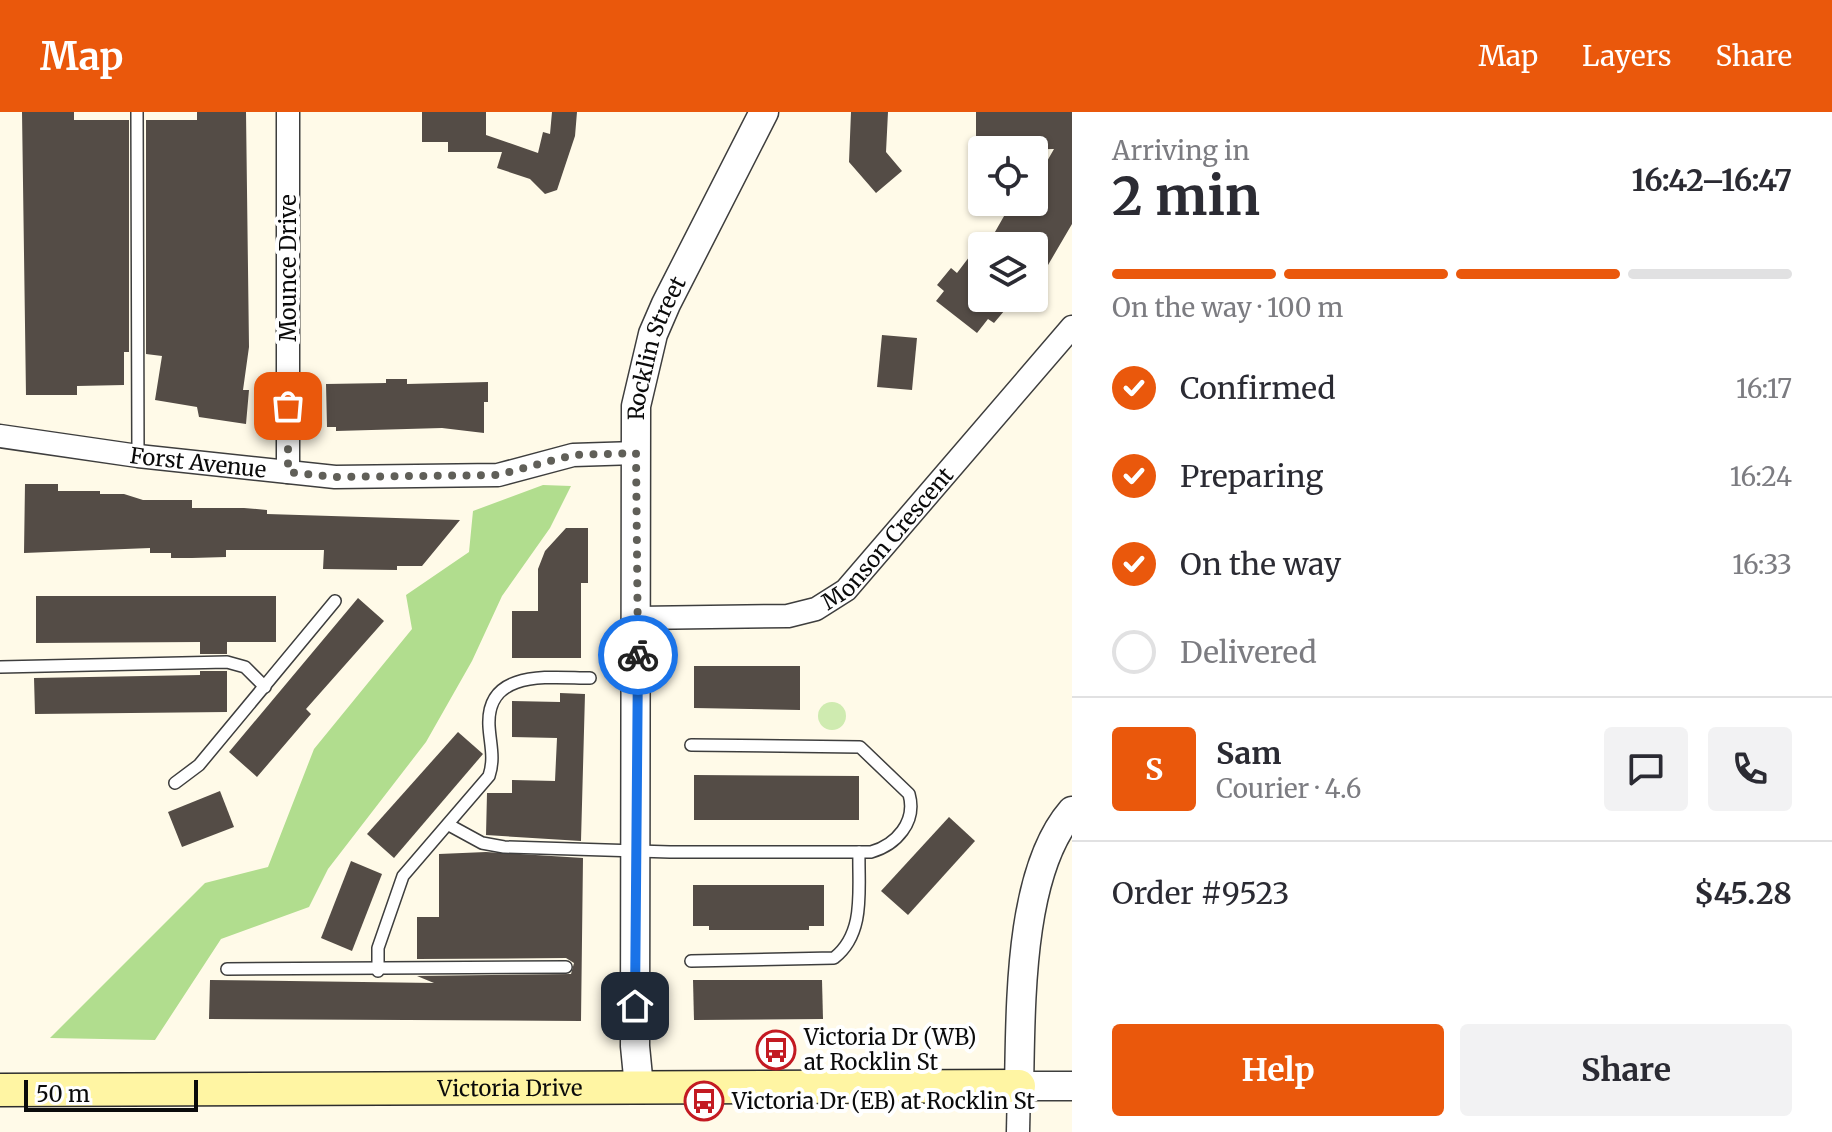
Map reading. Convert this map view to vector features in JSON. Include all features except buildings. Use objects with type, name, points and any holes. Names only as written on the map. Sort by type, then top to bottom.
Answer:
[{"type":"main road","name":"Victoria Drive","points":[[0,1090],[1019,1086]]},
{"type":"street","name":"Mounce Drive","points":[[288,112],[288,472]]},
{"type":"street","name":"Rocklin Street","points":[[639,1087],[635,1046],[636,406],[653,334],[764,112]]},
{"type":"street","name":"Monson Crescent","points":[[638,618],[788,616],[816,609],[846,590],[1072,327]]},
{"type":"street","name":"Forst Avenue","points":[[0,436],[138,456],[335,477],[498,475],[573,455],[636,453]]},
{"type":"street","points":[[1018,1132],[1023,962],[1038,883],[1062,822],[1072,811]]},
{"type":"street","name":"Victoria Drive","points":[[1019,1086],[1072,1086]]},
{"type":"lane","points":[[137,112],[138,456]]},
{"type":"lane","points":[[175,783],[199,765],[335,601]]},
{"type":"lane","points":[[0,667],[227,662],[245,667],[265,687]]},
{"type":"lane","points":[[378,971],[378,948],[403,876],[489,776],[493,757],[489,717],[499,692],[526,679],[590,678]]},
{"type":"lane","points":[[449,825],[493,847],[859,852],[871,852],[893,843],[906,825],[911,802],[909,794],[866,751],[852,745],[691,745]]},
{"type":"lane","points":[[691,961],[834,958],[848,946],[858,922],[859,852]]},
{"type":"lane","points":[[227,969],[378,971],[566,967]]},
{"type":"green space","points":[[543,485],[571,486],[550,528],[502,596],[472,661],[426,742],[328,869],[309,907],[221,939],[155,1040],[50,1038],[205,883],[268,867],[314,749],[412,629],[406,595],[469,552],[473,511]]},
{"type":"green space","points":[[832,702],[842,706],[846,716],[842,726],[832,730],[822,726],[818,716],[822,706]]},
{"type":"way so far","points":[[288,406],[288,472],[335,477],[498,475],[573,455],[636,453],[638,655]]},
{"type":"place","name":"Victoria Dr (WB) at Rocklin St","points":[[776,1050]]},
{"type":"place","name":"Victoria Dr (EB) at Rocklin St","points":[[704,1101]]},
{"type":"route","points":[[635,1006],[638,655]]}]
